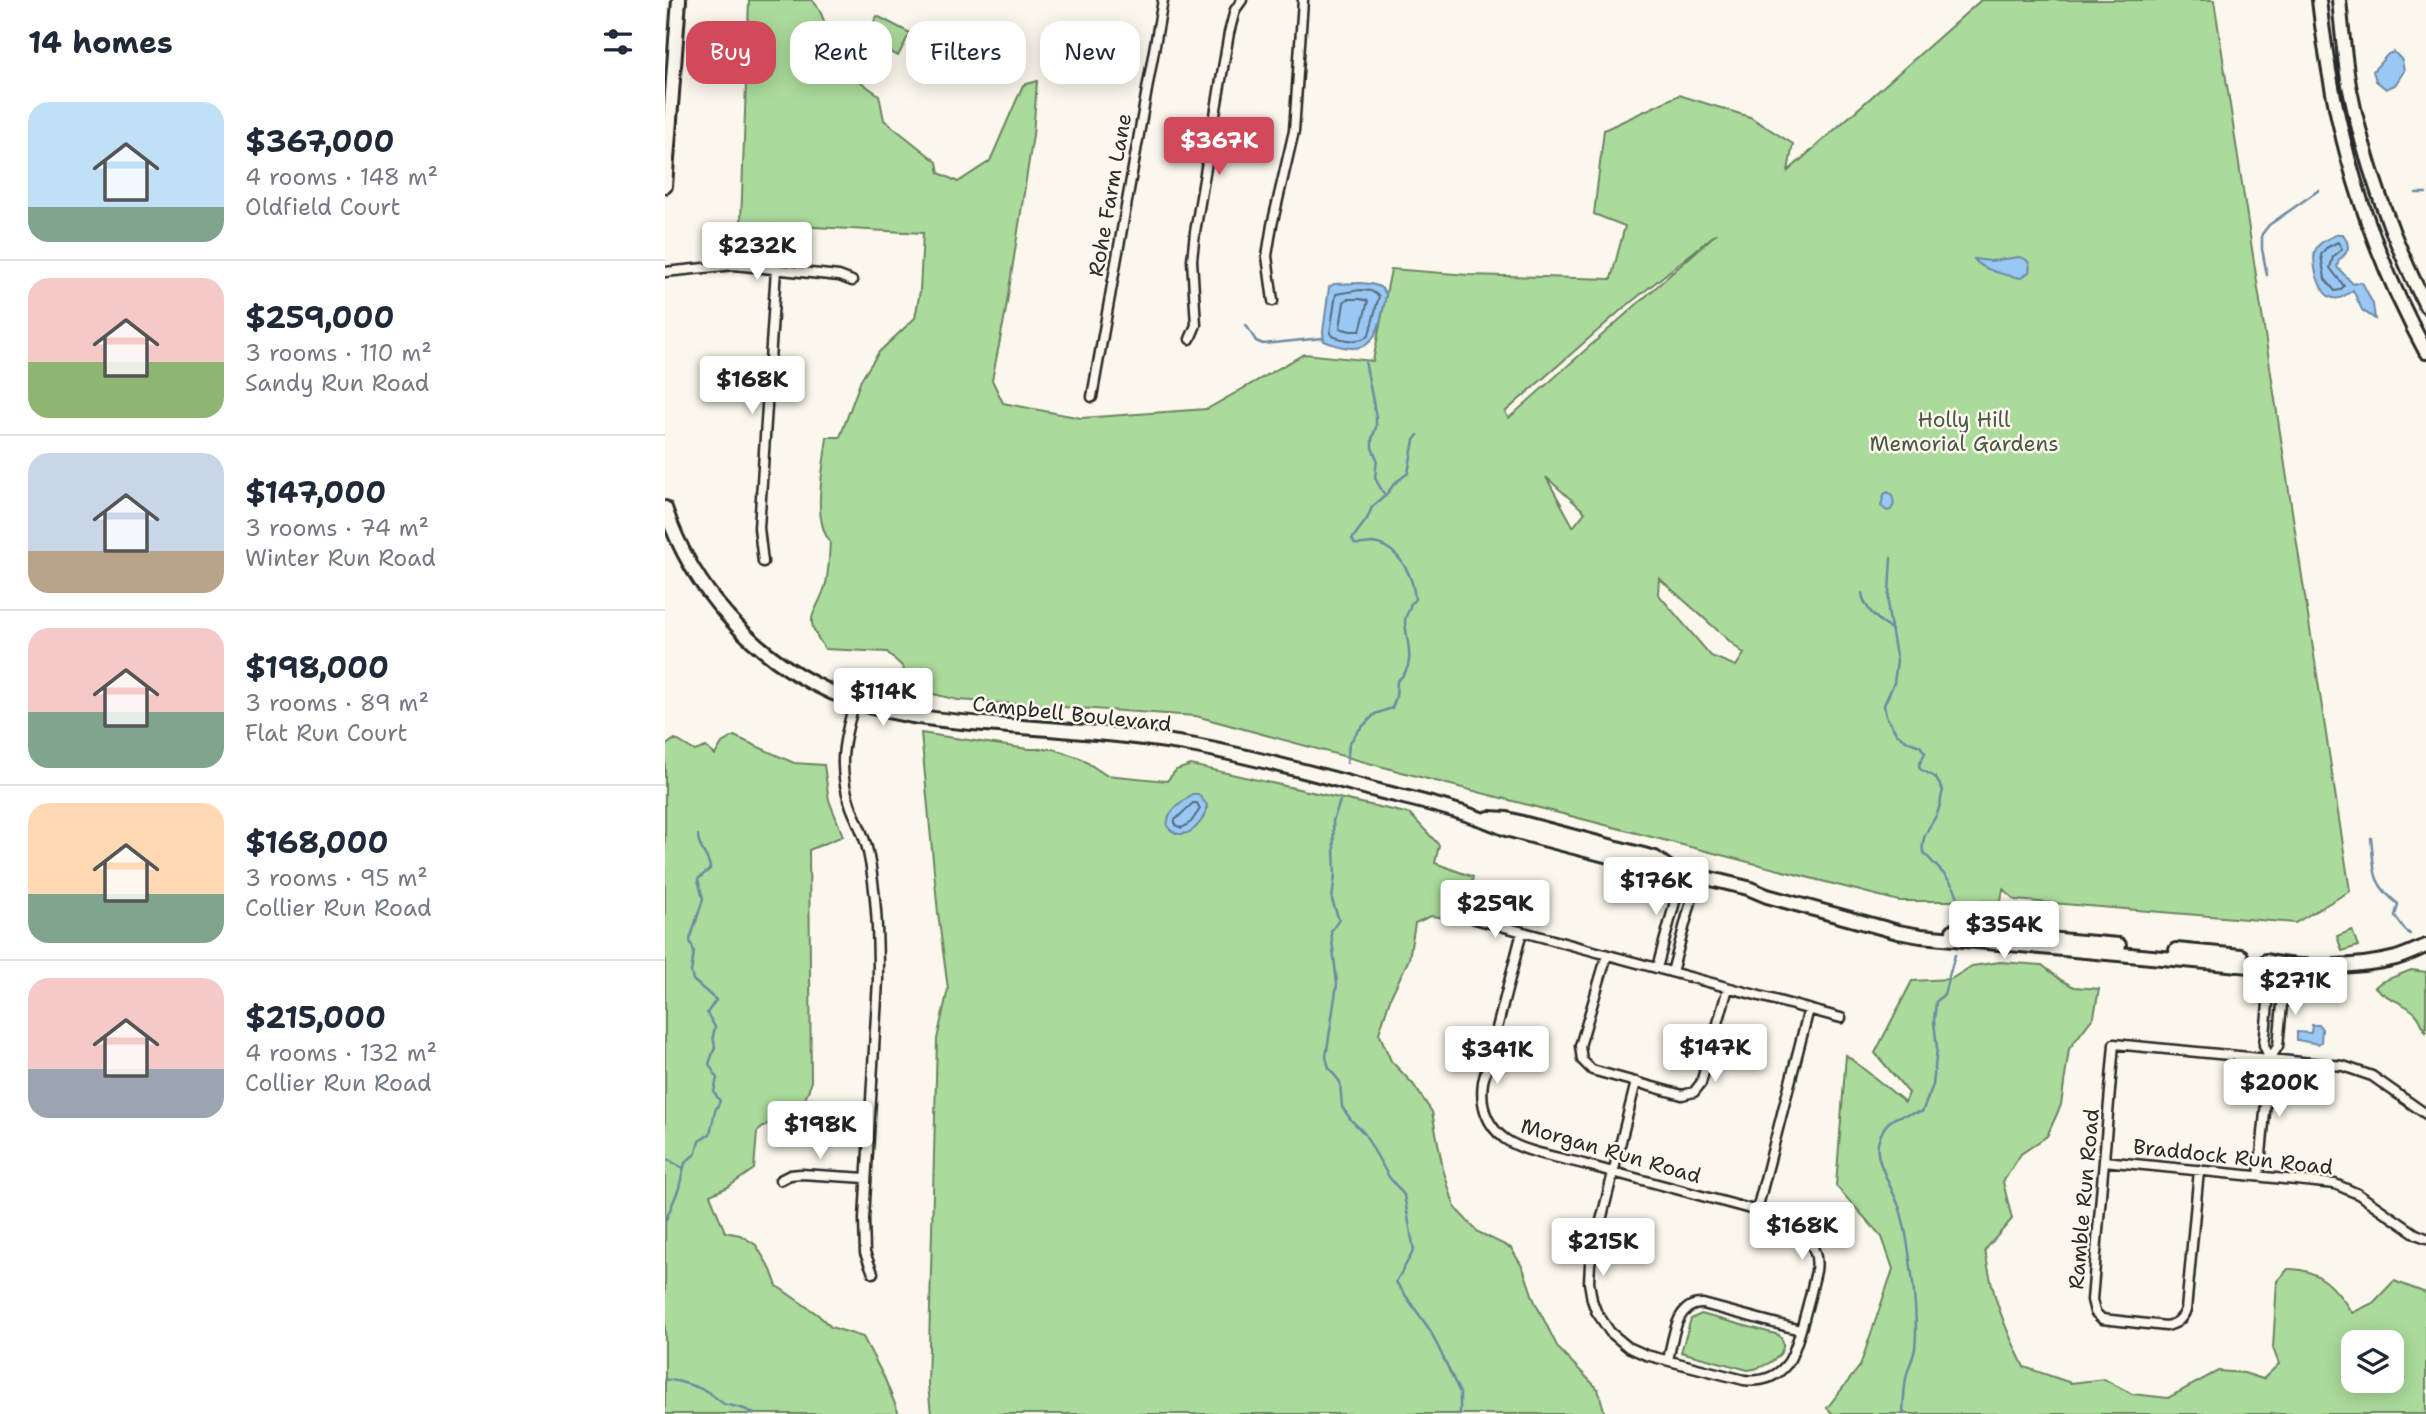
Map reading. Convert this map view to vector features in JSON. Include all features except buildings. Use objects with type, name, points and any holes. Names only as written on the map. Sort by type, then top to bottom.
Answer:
[{"type":"street","points":[[665,186],[679,0]]},
{"type":"street","name":"Rohe Farm Lane","points":[[1092,397],[1163,0]]},
{"type":"street","points":[[1190,339],[1196,318],[1192,260],[1195,232],[1229,33],[1235,10],[1242,0]]},
{"type":"street","points":[[1273,301],[1267,256],[1294,131],[1303,0]]},
{"type":"street","points":[[2319,0],[2330,78],[2349,166],[2373,241],[2426,352]]},
{"type":"street","points":[[2339,0],[2349,85],[2368,159],[2396,240],[2426,306]]},
{"type":"street","points":[[665,272],[734,265],[839,276],[852,281]]},
{"type":"street","points":[[763,562],[758,528],[776,269]]},
{"type":"street","name":"Campbell Boulevard","points":[[665,509],[695,573],[736,625],[757,645],[791,671],[829,692],[887,712],[927,719],[1125,736],[1198,747],[1475,816],[1516,831],[1656,868],[1748,888],[1846,918],[1921,936],[2250,966],[2272,963],[2337,966],[2367,963],[2396,958],[2426,946]]},
{"type":"street","points":[[855,702],[847,727],[842,770],[846,790],[868,851],[875,896],[878,944],[866,1178],[865,1253],[873,1273]]},
{"type":"street","points":[[1657,968],[1683,872]]},
{"type":"street","points":[[1672,972],[1698,876]]},
{"type":"street","points":[[1475,919],[1841,1018]]},
{"type":"street","name":"Morgan Run Road","points":[[1522,932],[1483,1082],[1485,1113],[1497,1132],[1515,1145],[1613,1171],[1757,1210],[1789,1221],[1807,1237],[1814,1250],[1816,1270],[1794,1352],[1788,1364],[1777,1374],[1762,1380],[1744,1380],[1638,1352],[1619,1340],[1602,1322],[1592,1300],[1590,1264],[1613,1171],[1636,1082]]},
{"type":"street","points":[[1607,955],[1580,1046],[1580,1056],[1584,1064],[1592,1070],[1682,1095],[1690,1094],[1701,1083],[1728,988]]},
{"type":"street","points":[[2270,1059],[2264,1045],[2272,963]]},
{"type":"street","points":[[2259,1176],[2270,1059],[2278,1046],[2286,964]]},
{"type":"street","points":[[1757,1210],[1809,1009]]},
{"type":"street","name":"Ramble Run Road","points":[[2199,1170],[2186,1310],[2179,1321],[2166,1326],[2107,1320],[2098,1316],[2092,1300],[2115,1044],[2270,1059]]},
{"type":"street","points":[[2270,1059],[2343,1066],[2358,1070],[2382,1083],[2426,1114]]},
{"type":"street","name":"Braddock Run Road","points":[[2104,1161],[2327,1182],[2358,1194],[2426,1238]]},
{"type":"street","points":[[779,1180],[801,1174],[866,1178]]},
{"type":"street","points":[[1668,1360],[1680,1315],[1694,1304],[1703,1304],[1800,1330]]},
{"type":"green space","name":"Holly Hill Memorial Gardens","points":[[749,0],[812,0],[824,21],[790,21],[790,84],[863,84],[879,95],[884,120],[937,162],[939,173],[958,182],[990,161],[1023,85],[1037,81],[1033,135],[992,380],[1003,403],[1081,418],[1207,409],[1304,354],[1373,361],[1391,269],[1468,275],[1611,279],[1625,226],[1594,214],[1604,130],[1679,95],[1750,117],[1793,144],[1788,171],[1981,0],[2214,0],[2350,891],[2295,923],[2015,900],[2003,889],[2001,901],[1899,901],[1196,716],[958,700],[904,687],[907,681],[903,667],[887,652],[825,649],[814,630],[812,618],[825,587],[829,565],[830,542],[824,531],[820,506],[827,437],[840,437],[861,380],[879,352],[915,318],[920,291],[923,233],[741,223],[746,84],[776,84],[776,21],[748,21]],"holes":[[[1717,233],[1509,418],[1505,412],[1620,311]],[[1546,477],[1585,512],[1574,526],[1573,526]],[[1659,578],[1744,654],[1736,666],[1711,656],[1658,594]]]},
{"type":"green space","points":[[877,16],[887,21],[874,21]]},
{"type":"green space","points":[[892,24],[906,31],[906,41],[898,56],[892,53]]},
{"type":"green space","points":[[921,733],[1028,749],[1053,749],[1080,758],[1106,775],[1167,781],[1176,770],[1191,765],[1410,814],[1439,845],[1435,863],[1473,877],[1467,902],[1457,919],[1431,916],[1415,923],[1409,959],[1391,996],[1379,1033],[1391,1061],[1413,1084],[1432,1112],[1443,1169],[1455,1208],[1478,1232],[1511,1248],[1523,1268],[1534,1300],[1558,1348],[1598,1389],[1605,1414],[931,1414],[928,1385],[937,1039],[948,989]],"holes":[[[1184,802],[1207,809],[1196,827],[1169,816]]]},
{"type":"green space","points":[[734,736],[794,763],[824,765],[829,800],[843,836],[809,850],[811,1084],[802,1107],[805,1118],[774,1119],[757,1132],[754,1169],[728,1187],[710,1195],[725,1232],[740,1235],[756,1245],[777,1286],[831,1327],[863,1337],[899,1414],[665,1414],[665,746],[675,739],[695,751],[706,747],[715,755],[722,743]]},
{"type":"green space","points":[[2352,930],[2358,946],[2342,951],[2337,936]]},
{"type":"green space","points":[[2000,962],[2042,965],[2074,987],[2099,989],[2094,1016],[2069,1049],[2061,1105],[2047,1136],[2021,1154],[2003,1182],[2012,1219],[1985,1250],[2000,1310],[2024,1367],[2071,1383],[2104,1379],[2132,1394],[2168,1398],[2218,1371],[2244,1373],[2263,1379],[2279,1364],[2273,1348],[2277,1281],[2288,1269],[2309,1272],[2326,1281],[2352,1313],[2373,1303],[2394,1281],[2426,1293],[2426,1414],[1833,1414],[1827,1408],[1860,1366],[1893,1269],[1882,1237],[1836,1186],[1846,1055],[1905,1102],[1909,1093],[1875,1053],[1912,981],[1951,979],[1972,966]]},
{"type":"green space","points":[[2411,970],[2426,972],[2426,1033],[2413,1011],[2375,987]]},
{"type":"green space","points":[[1701,1314],[1779,1335],[1783,1348],[1775,1359],[1761,1367],[1748,1370],[1681,1352],[1691,1319]]},
{"type":"water","points":[[2394,52],[2402,60],[2404,71],[2395,85],[2386,89],[2376,81],[2373,71],[2388,54]]},
{"type":"water","points":[[2343,234],[2348,249],[2337,267],[2353,284],[2363,284],[2373,304],[2375,319],[2362,310],[2353,290],[2333,298],[2320,284],[2314,254],[2323,242]]},
{"type":"water","points":[[2019,257],[2027,260],[2030,266],[2029,272],[2021,278],[1989,269],[1974,259],[1991,261]]},
{"type":"water","points":[[1360,283],[1379,287],[1386,295],[1376,333],[1371,341],[1354,348],[1324,341],[1329,287],[1334,284]]},
{"type":"water","points":[[1888,492],[1892,495],[1894,504],[1891,510],[1887,511],[1881,506],[1884,494]]},
{"type":"water","points":[[1192,794],[1198,794],[1207,805],[1202,820],[1186,833],[1173,832],[1167,826],[1169,816]]},
{"type":"water","points":[[2312,1025],[2319,1025],[2322,1029],[2321,1042],[2318,1044],[2297,1040],[2297,1032],[2311,1033]]},
{"type":"waterway","points":[[2267,275],[2262,234],[2269,225],[2319,190]]},
{"type":"waterway","points":[[2416,193],[2426,193]]},
{"type":"waterway","points":[[1246,325],[1256,341],[1263,344],[1323,338]]},
{"type":"waterway","points":[[1365,361],[1376,417],[1372,439],[1372,448],[1377,459],[1375,478],[1385,496]]},
{"type":"waterway","points":[[1347,763],[1349,744],[1358,731],[1375,714],[1392,708],[1397,681],[1409,661],[1405,619],[1415,599],[1408,572],[1397,556],[1382,546],[1373,543],[1355,544],[1352,539],[1367,519],[1372,507],[1408,473],[1414,440],[1418,435]]},
{"type":"waterway","points":[[1891,558],[1888,611],[1897,661],[1894,683],[1884,705],[1886,716],[1896,733],[1920,746],[1925,753],[1919,765],[1920,769],[1935,777],[1943,790],[1937,814],[1925,836],[1923,852],[1954,888],[1960,906],[1959,916]]},
{"type":"waterway","points":[[1862,593],[1863,599],[1877,619],[1892,630]]},
{"type":"waterway","points":[[1340,801],[1333,821],[1335,874],[1332,900],[1339,920],[1331,931],[1337,984],[1326,1057],[1329,1068],[1340,1082],[1342,1107],[1364,1133],[1389,1177],[1404,1195],[1414,1250],[1396,1282],[1430,1330],[1460,1393],[1460,1414]]},
{"type":"waterway","points":[[665,1222],[679,1188],[685,1163],[696,1153],[699,1141],[710,1134],[720,1101],[714,1092],[717,1078],[709,1064],[715,1047],[715,1027],[707,1013],[716,1000],[693,980],[691,973],[694,952],[690,940],[703,899],[698,879],[710,869],[698,835]]},
{"type":"waterway","points":[[2371,838],[2378,882],[2398,904],[2395,916],[2410,934]]},
{"type":"waterway","points":[[1905,1414],[1905,1383],[1914,1351],[1916,1317],[1907,1239],[1900,1209],[1879,1158],[1878,1143],[1885,1127],[1894,1118],[1922,1112],[1933,1085],[1937,1049],[1934,1021],[1936,1002],[1944,994],[1955,955]]},
{"type":"waterway","points":[[665,1158],[683,1168]]},
{"type":"waterway","points":[[665,1380],[699,1388],[725,1404],[754,1414]]}]
